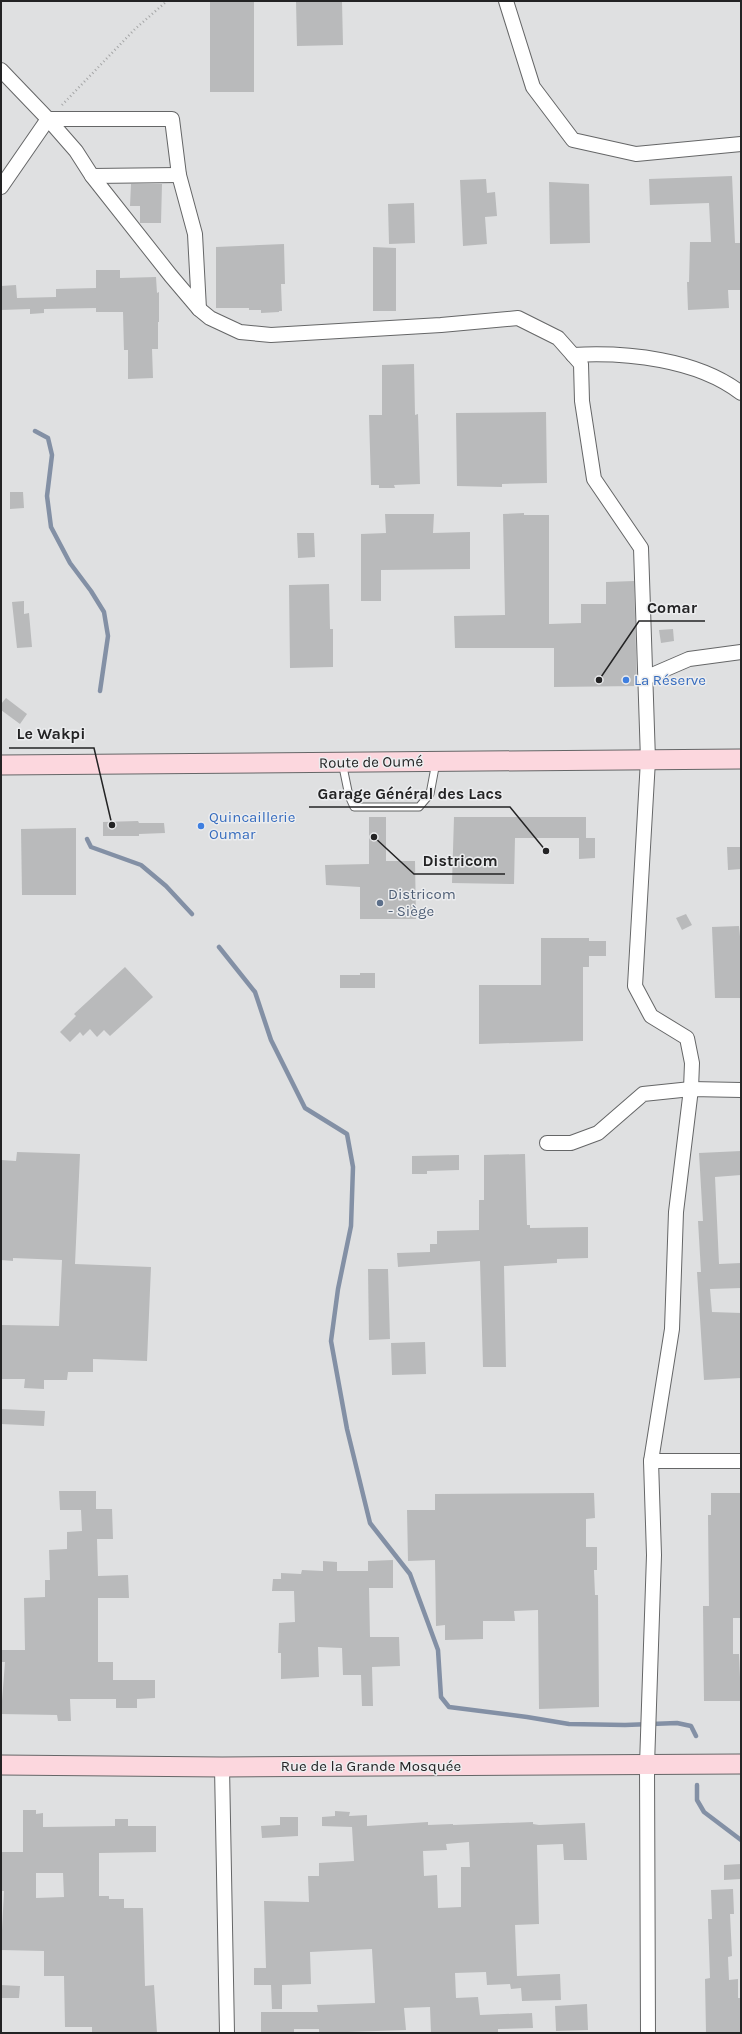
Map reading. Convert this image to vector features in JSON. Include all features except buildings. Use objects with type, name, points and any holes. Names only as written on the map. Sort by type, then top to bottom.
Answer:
[{"type":"main road","name":"Route de Oumé","points":[[1,765],[741,759]]},
{"type":"main road","name":"Rue de la Grande Mosquée","points":[[1,1765],[222,1767],[741,1764]]},
{"type":"street","points":[[506,1],[533,87],[573,140],[636,154],[741,144]]},
{"type":"street","points":[[1,70],[76,151],[92,176],[199,309],[210,318],[240,332],[271,335],[441,325],[518,318],[558,338],[581,364],[582,401],[594,479],[641,548],[648,760],[635,986],[651,1016],[687,1038],[692,1063],[691,1089],[676,1212],[672,1329],[652,1461],[654,1555],[647,1765],[648,2033]]},
{"type":"street","points":[[48,119],[172,119],[179,176],[195,234],[199,309]]},
{"type":"street","points":[[1,187],[48,119]]},
{"type":"street","points":[[92,176],[179,176]]},
{"type":"street","points":[[573,355],[604,354],[641,357],[698,370],[729,384],[741,393]]},
{"type":"street","points":[[645,678],[689,659],[741,652]]},
{"type":"street","points":[[546,1143],[571,1143],[598,1133],[643,1094],[691,1089],[741,1090]]},
{"type":"street","points":[[652,1461],[741,1461]]},
{"type":"street","points":[[222,1767],[227,2033]]},
{"type":"lane","points":[[342,762],[349,796],[354,807],[419,807],[430,794],[436,761]]},
{"type":"path","points":[[48,119],[135,29],[167,1]]},
{"type":"waterway","points":[[35,431],[48,438],[52,455],[47,496],[51,527],[70,563],[91,591],[104,612],[108,636],[100,691]]},
{"type":"waterway","points":[[87,839],[91,847],[141,865],[166,886],[192,914]]},
{"type":"waterway","points":[[219,947],[255,992],[271,1040],[305,1108],[347,1134],[353,1167],[351,1226],[338,1289],[331,1341],[347,1429],[370,1523],[410,1574],[438,1650],[441,1697],[449,1707],[569,1724],[625,1725],[677,1723],[691,1726],[696,1736]]},
{"type":"waterway","points":[[697,1785],[697,1800],[704,1812],[741,1840]]},
{"type":"place","name":"Comar","points":[[599,680]]},
{"type":"place","name":"La Réserve","points":[[626,680]]},
{"type":"place","name":"Le Wakpi","points":[[112,825]]},
{"type":"place","name":"Quincaillerie Oumar","points":[[201,826]]},
{"type":"place","name":"Districom","points":[[374,837]]},
{"type":"place","name":"Garage Général des Lacs","points":[[546,851]]},
{"type":"place","name":"Districom - Siège","points":[[380,903]]}]
